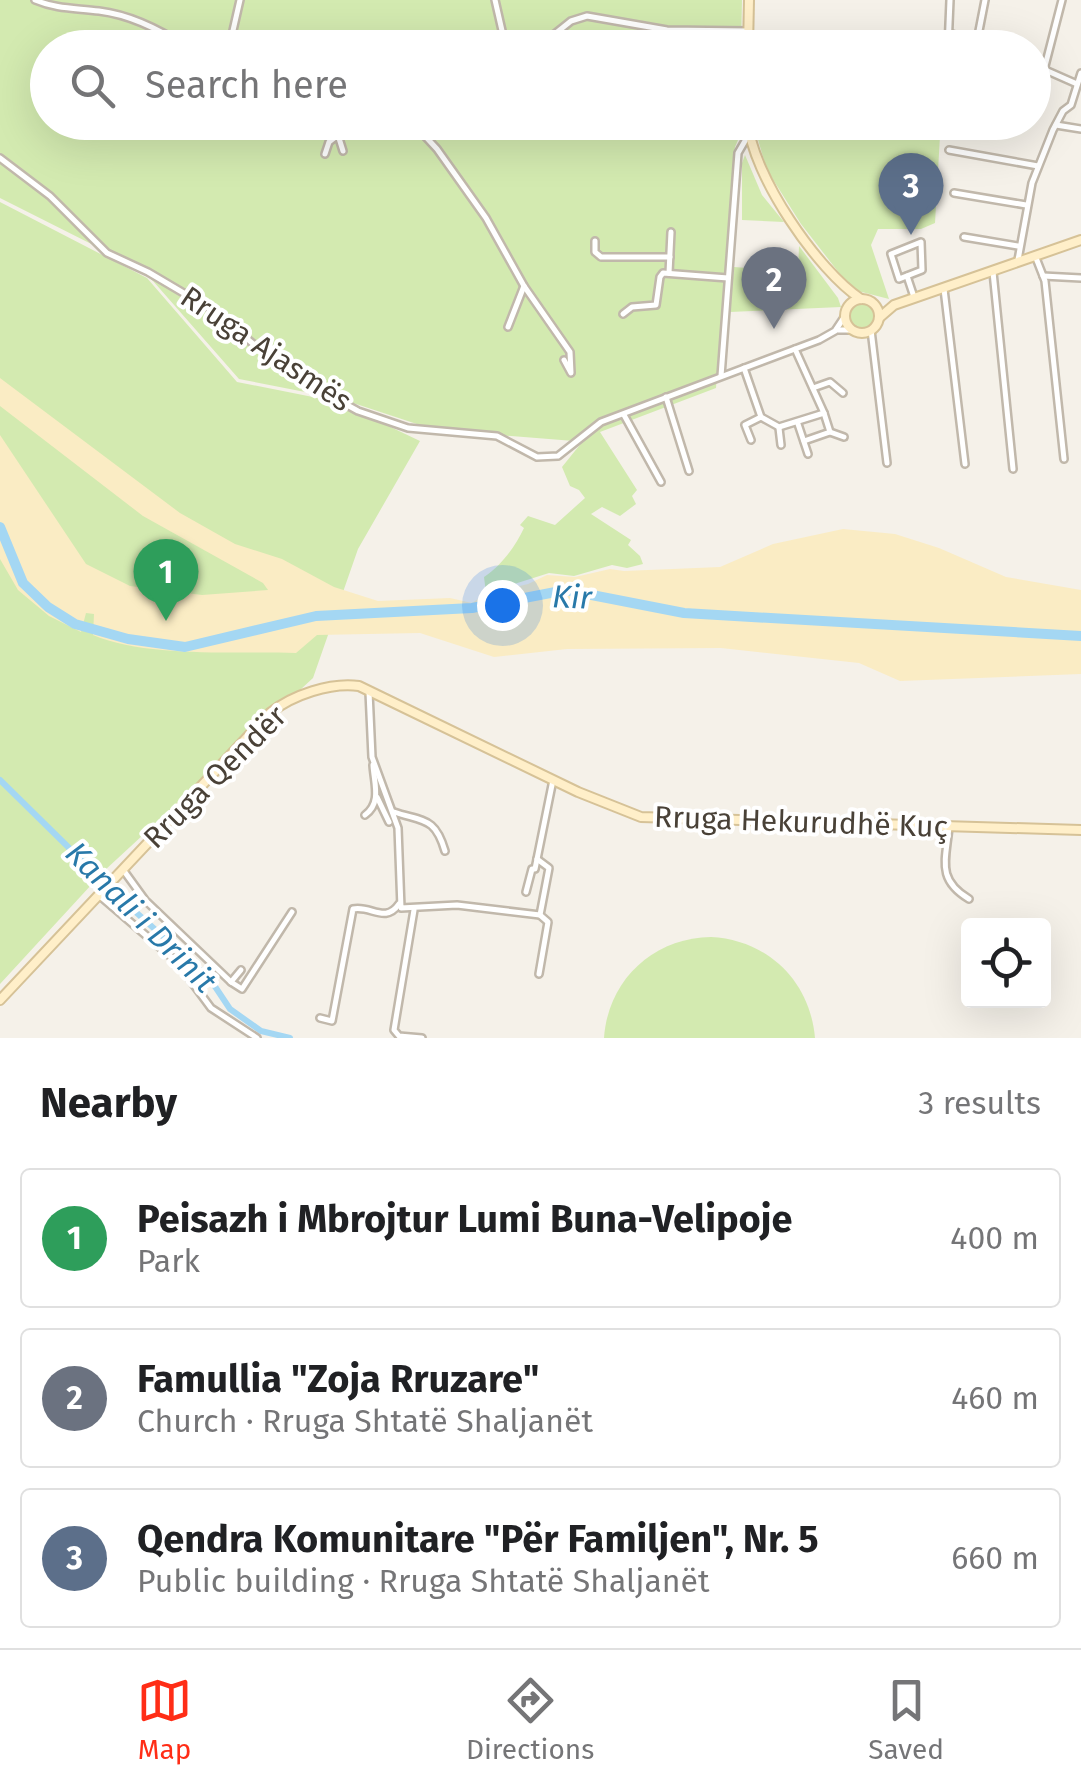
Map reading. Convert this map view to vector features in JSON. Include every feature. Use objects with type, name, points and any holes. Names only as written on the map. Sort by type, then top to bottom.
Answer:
[{"type":"street","points":[[35,0],[54,7],[134,19],[154,30]]},
{"type":"street","points":[[233,30],[240,0]]},
{"type":"street","points":[[495,0],[502,30]]},
{"type":"street","points":[[748,30],[749,0]]},
{"type":"street","points":[[949,30],[950,0]]},
{"type":"street","points":[[980,30],[985,0]]},
{"type":"street","points":[[1051,43],[1062,0]]},
{"type":"street","points":[[560,30],[587,16],[667,30]]},
{"type":"street","points":[[1051,73],[1077,84]]},
{"type":"street","points":[[1051,136],[1064,108],[1071,105],[1081,73]]},
{"type":"street","points":[[1056,125],[1081,129]]},
{"type":"street","points":[[324,154],[332,140]]},
{"type":"street","points":[[340,140],[343,151]]},
{"type":"street","points":[[428,140],[478,205],[524,286],[570,352],[571,373],[564,360]]},
{"type":"street","points":[[721,376],[738,154],[746,140]]},
{"type":"street","points":[[751,140],[767,186],[841,286],[875,304],[894,305],[1081,240]]},
{"type":"street","points":[[1018,264],[1026,205],[1049,140]]},
{"type":"street","points":[[949,150],[1038,166]]},
{"type":"street","name":"Rruga Ajasmës","points":[[0,158],[50,196],[107,252],[199,302],[258,348],[277,354],[320,390],[358,411],[408,428],[497,436],[537,456],[551,458],[568,452],[595,426],[624,414]]},
{"type":"street","points":[[954,193],[1026,205]]},
{"type":"street","points":[[669,273],[671,232]]},
{"type":"street","points":[[964,237],[1018,246]]},
{"type":"street","points":[[594,241],[601,257],[670,257]]},
{"type":"street","points":[[922,242],[922,270],[907,276],[899,279],[891,254],[922,242]]},
{"type":"street","points":[[1036,258],[1043,276],[1064,459]]},
{"type":"street","points":[[992,272],[1013,469]]},
{"type":"street","points":[[623,314],[632,307],[656,305],[660,277],[669,273],[728,278]]},
{"type":"street","points":[[907,276],[914,298]]},
{"type":"street","points":[[1043,276],[1081,278]]},
{"type":"street","points":[[508,327],[524,286]]},
{"type":"street","points":[[841,286],[854,330]]},
{"type":"street","points":[[944,288],[965,464]]},
{"type":"street","points":[[835,331],[854,300],[861,298]]},
{"type":"street","points":[[875,304],[880,318]]},
{"type":"street","points":[[887,463],[872,330],[894,305]]},
{"type":"street","points":[[661,482],[624,414],[835,331],[872,330]]},
{"type":"street","points":[[796,348],[830,432]]},
{"type":"street","points":[[744,368],[761,417],[779,427],[824,413]]},
{"type":"street","points":[[813,388],[830,382],[843,394]]},
{"type":"street","points":[[666,398],[689,471]]},
{"type":"street","points":[[752,440],[745,425],[761,417]]},
{"type":"street","points":[[798,424],[808,454]]},
{"type":"street","points":[[779,427],[781,445]]},
{"type":"street","points":[[804,440],[830,432],[844,437]]},
{"type":"street","name":"Rruga Qendër","points":[[0,1000],[274,709],[334,686],[355,685],[370,691]]},
{"type":"street","points":[[370,691],[376,794],[388,822]]},
{"type":"street","name":"Rruga Hekurudhë Kuç","points":[[370,691],[552,780],[648,818],[1081,830]]},
{"type":"street","points":[[320,1018],[332,1021],[353,909],[384,915],[399,904],[402,866],[394,812],[372,757]]},
{"type":"street","points":[[526,892],[538,858],[552,780]]},
{"type":"street","points":[[365,815],[372,809],[376,794]]},
{"type":"street","points":[[394,812],[429,821],[441,836],[445,851]]},
{"type":"street","points":[[948,827],[944,872],[950,884],[969,900]]},
{"type":"street","points":[[538,858],[549,868],[540,915]]},
{"type":"street","points":[[124,871],[145,900],[242,989],[292,912]]},
{"type":"street","points":[[101,895],[177,962],[210,1008],[258,1038]]},
{"type":"street","points":[[399,904],[414,910],[457,906],[540,915],[548,922],[539,974]]},
{"type":"street","points":[[414,910],[394,1030],[399,1036],[422,1038]]},
{"type":"street","points":[[231,982],[241,970]]},
{"type":"green space","points":[[0,0],[742,0],[741,30],[30,30],[30,140],[738,140],[716,388],[600,432],[637,490],[632,496],[636,504],[620,516],[602,507],[591,514],[631,540],[628,545],[643,564],[627,568],[612,565],[574,576],[549,573],[486,593],[484,577],[512,549],[524,528],[520,525],[528,516],[555,525],[585,498],[570,486],[562,467],[587,436],[574,441],[435,430],[341,399],[239,379],[137,267],[0,198]]},
{"type":"green space","points":[[758,140],[940,140],[935,223],[921,229],[878,229],[871,245],[889,299],[854,290],[801,224],[767,170]]},
{"type":"green space","points":[[745,155],[762,195],[784,222],[742,220]]},
{"type":"green space","points":[[0,202],[147,278],[237,382],[338,402],[420,441],[358,549],[313,678],[104,871],[0,984]]},
{"type":"green space","points":[[799,246],[841,307],[730,312],[734,267],[798,272]]},
{"type":"green space","points":[[862,302],[871,306],[875,315],[871,324],[862,328],[853,324],[849,315],[853,306]]},
{"type":"green space","points":[[711,937],[751,946],[782,967],[805,999],[815,1038],[604,1038],[614,998],[637,966],[670,945]]},
{"type":"sand","points":[[0,378],[180,513],[235,544],[282,559],[334,587],[378,601],[450,598],[472,603],[485,594],[528,584],[547,575],[575,577],[610,569],[720,567],[773,544],[843,529],[895,534],[1006,577],[1081,590],[1081,674],[900,681],[859,663],[721,648],[567,649],[494,657],[420,633],[317,635],[296,653],[165,650],[115,642],[93,635],[94,614],[86,613],[81,632],[49,616],[18,590],[0,559],[0,435],[86,564],[130,586],[202,595],[268,590],[263,583],[143,516],[0,406]]},
{"type":"waterway","name":"Kir","points":[[0,527],[23,583],[48,607],[75,624],[128,639],[185,647],[316,616],[472,608],[566,590],[684,613],[1081,636]]},
{"type":"waterway","name":"Kanali i Drinit","points":[[0,780],[118,896],[210,979],[230,1009],[261,1031],[290,1038]]},
{"type":"place","name":"Qendra Komunitare \"Për Familjen\", Nr. 5","points":[[911,235]]},
{"type":"place","name":"Famullia \"Zoja Rruzare\"","points":[[774,329]]},
{"type":"place","name":"Peisazh i Mbrojtur Lumi Buna-Velipoje","points":[[166,621]]}]
